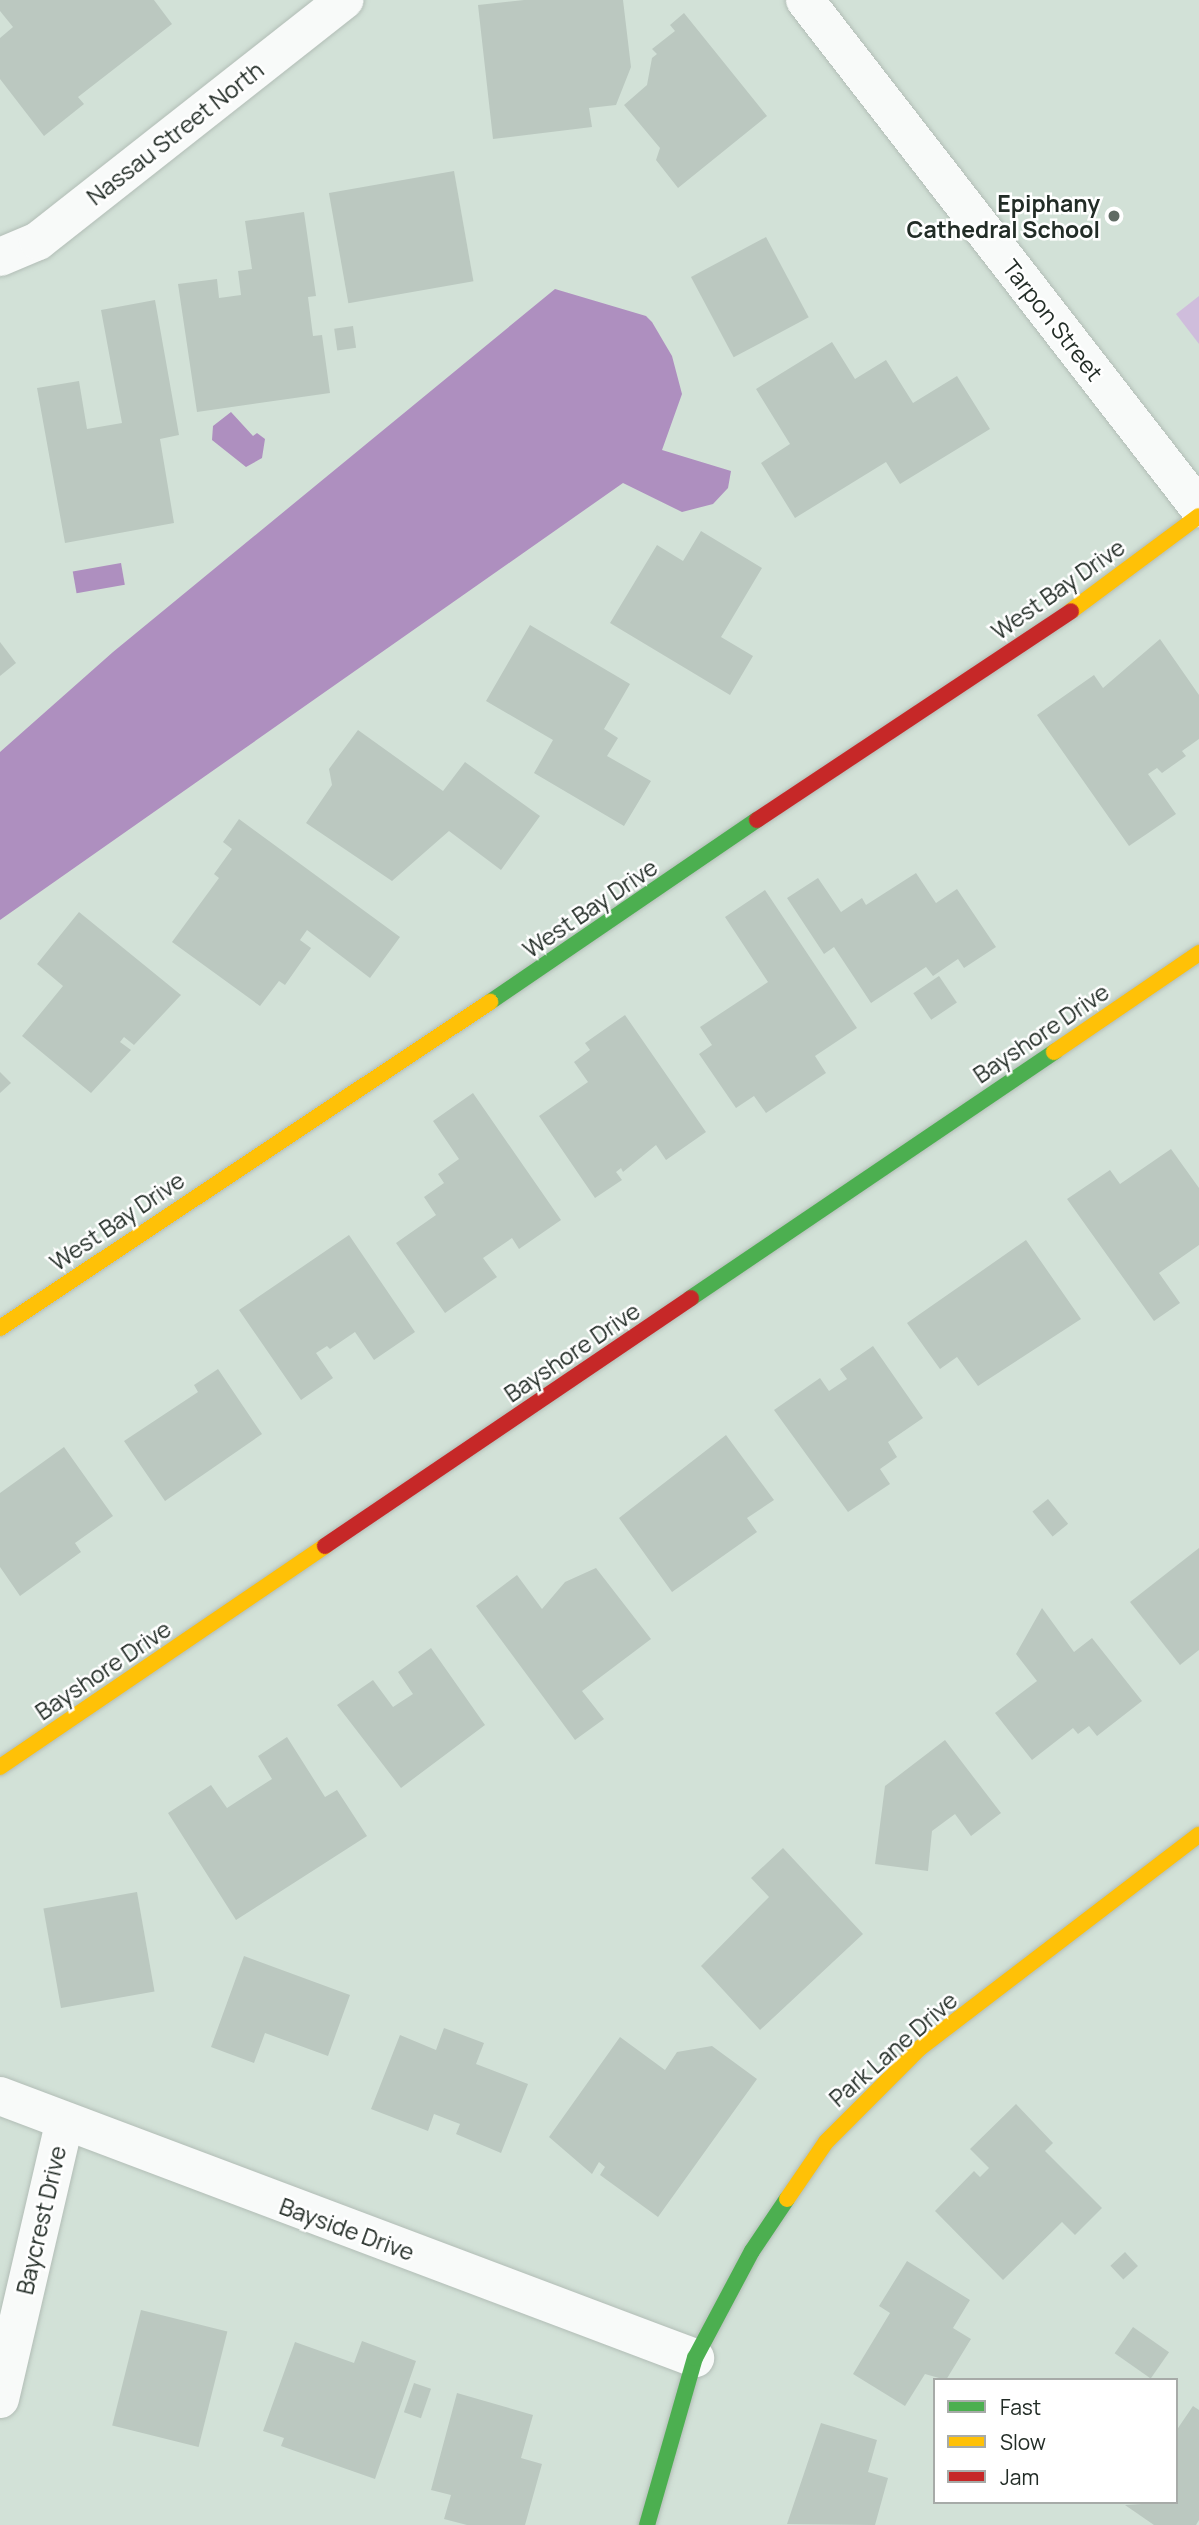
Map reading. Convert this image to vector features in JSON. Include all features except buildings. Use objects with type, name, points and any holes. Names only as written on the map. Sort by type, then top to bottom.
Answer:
[{"type":"street","name":"Nassau Street North","points":[[0,257],[38,241],[344,0]]},
{"type":"street","name":"Tarpon Street","points":[[805,0],[1199,508]]},
{"type":"street","name":"West Bay Drive","points":[[0,1328],[572,948],[904,719],[1074,609],[1199,516]]},
{"type":"street","name":"Bayshore Drive","points":[[0,1767],[1199,953]]},
{"type":"street","name":"Park Lane Drive","points":[[647,2525],[695,2358],[752,2251],[798,2178],[857,2108],[920,2049],[1199,1835]]},
{"type":"street","name":"Bayside Drive","points":[[0,2096],[64,2123],[695,2358]]},
{"type":"street","name":"Baycrest Drive","points":[[0,2399],[64,2123]]},
{"type":"shaded area","points":[[555,289],[646,316],[652,322],[672,356],[682,394],[662,450],[731,471],[728,488],[713,504],[682,512],[623,483],[0,920],[0,752],[113,652]]},
{"type":"shaded area","points":[[1199,296],[1199,344],[1176,314]]},
{"type":"shaded area","points":[[231,412],[253,436],[257,433],[265,439],[262,458],[246,467],[212,440],[213,426]]},
{"type":"shaded area","points":[[121,563],[125,585],[77,593],[73,572]]},
{"type":"traffic: fast","points":[[490,1002],[757,820]]},
{"type":"traffic: fast","points":[[691,1298],[1054,1052]]},
{"type":"traffic: fast","points":[[647,2525],[695,2358],[752,2251],[787,2199]]},
{"type":"traffic: slow","points":[[1071,611],[1199,516]]},
{"type":"traffic: slow","points":[[1054,1052],[1199,953]]},
{"type":"traffic: slow","points":[[0,1328],[490,1002]]},
{"type":"traffic: slow","points":[[0,1767],[325,1546]]},
{"type":"traffic: slow","points":[[787,2199],[826,2142],[920,2048],[1199,1835]]},
{"type":"traffic: jam","points":[[757,820],[1071,611]]},
{"type":"traffic: jam","points":[[325,1546],[691,1298]]},
{"type":"place","name":"Epiphany Cathedral School","points":[[1114,216]]}]
